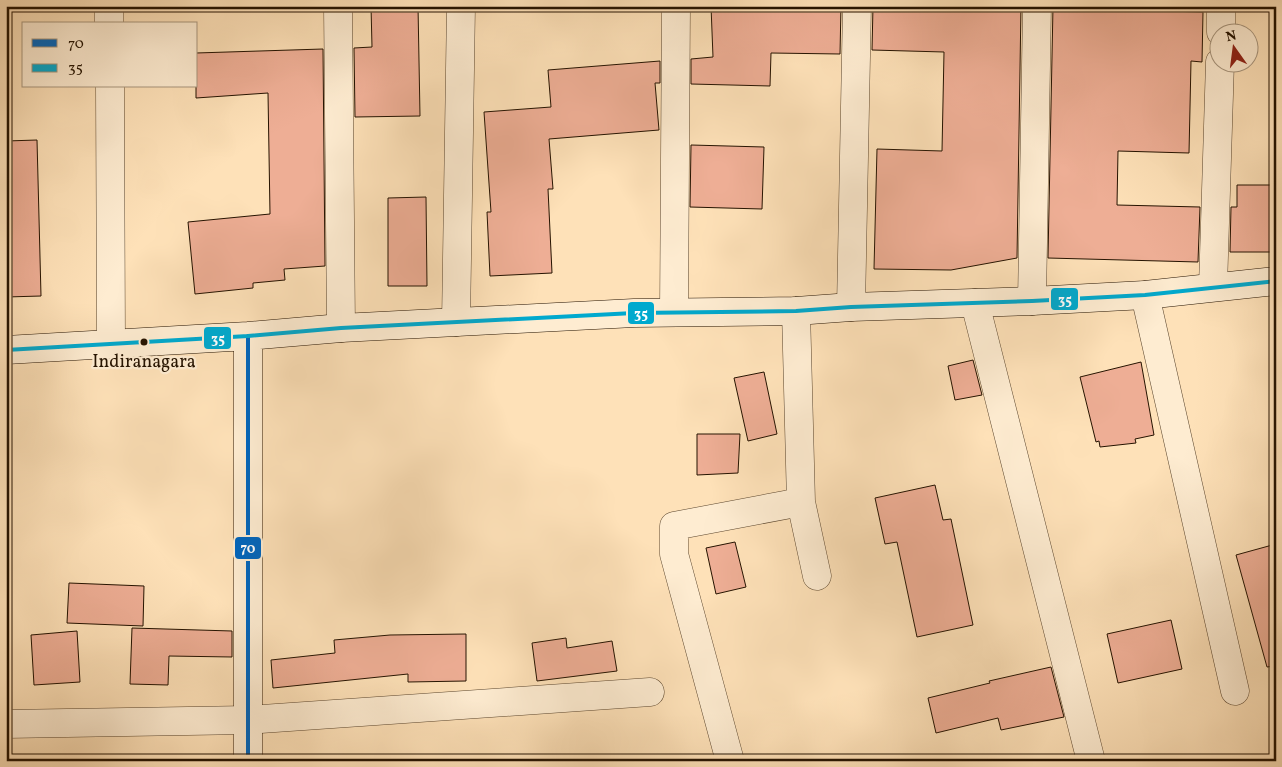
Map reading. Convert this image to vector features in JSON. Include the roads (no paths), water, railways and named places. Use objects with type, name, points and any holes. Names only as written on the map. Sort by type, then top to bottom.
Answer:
[{"type":"street","points":[[109,6],[109,22]]},
{"type":"street","points":[[338,6],[341,328]]},
{"type":"street","points":[[456,322],[461,6]]},
{"type":"street","points":[[674,312],[676,6]]},
{"type":"street","points":[[851,307],[857,6]]},
{"type":"street","points":[[1032,301],[1037,6]]},
{"type":"street","points":[[1220,22],[1221,6]]},
{"type":"street","points":[[1213,287],[1220,72]]},
{"type":"street","points":[[110,88],[112,344]]},
{"type":"street","points":[[6,350],[456,322],[674,312],[796,310],[1032,301],[1145,295],[1276,281]]},
{"type":"street","points":[[1145,295],[1236,691]]},
{"type":"street","points":[[976,303],[1091,761]]},
{"type":"street","points":[[796,310],[801,502],[818,576]]},
{"type":"street","points":[[248,336],[248,761]]},
{"type":"street","points":[[730,761],[674,554],[674,526],[801,502]]},
{"type":"street","points":[[6,724],[248,720],[650,692]]},
{"type":"place","name":"Indiranagara","points":[[144,342]]}]
